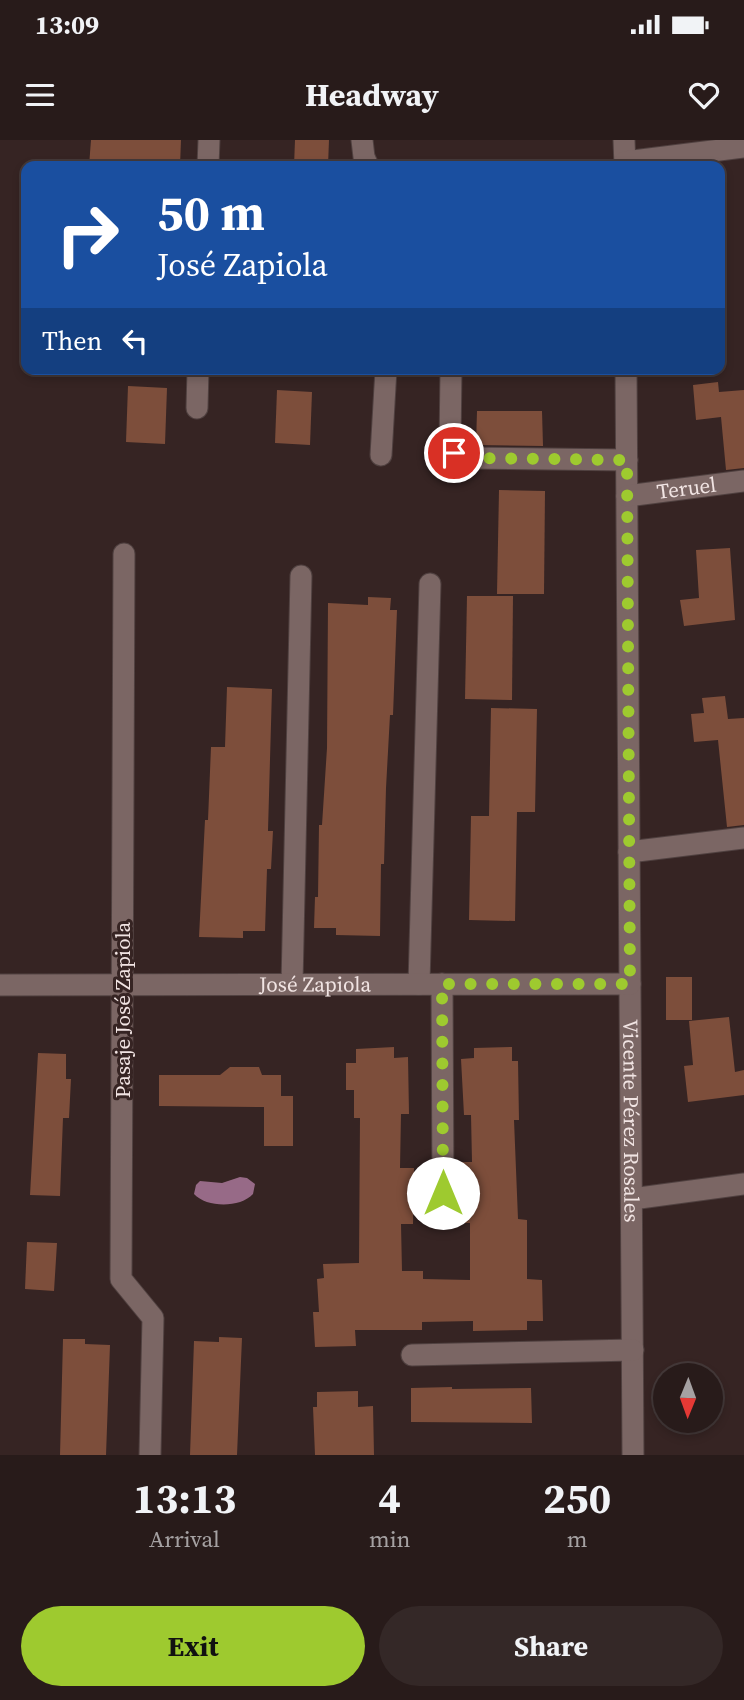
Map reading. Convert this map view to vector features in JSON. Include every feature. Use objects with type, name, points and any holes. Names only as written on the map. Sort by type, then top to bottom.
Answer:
[{"type":"street","points":[[208,161],[209,140]]},
{"type":"street","points":[[362,140],[365,161]]},
{"type":"street","points":[[624,140],[625,161]]},
{"type":"street","points":[[646,161],[744,147]]},
{"type":"street","points":[[197,408],[198,375]]},
{"type":"street","points":[[381,455],[386,375]]},
{"type":"street","points":[[451,375],[450,444],[454,453],[466,458],[627,460]]},
{"type":"street","name":"Vicente Pérez Rosales","points":[[626,375],[633,1455]]},
{"type":"street","name":"Teruel","points":[[627,496],[744,481]]},
{"type":"street","name":"Pasaje José Zapiola","points":[[124,554],[121,1279],[153,1318],[150,1455]]},
{"type":"street","points":[[292,984],[301,576]]},
{"type":"street","points":[[419,984],[430,584]]},
{"type":"street","points":[[629,852],[744,838]]},
{"type":"street","points":[[442,984],[443,1193]]},
{"type":"street","name":"José Zapiola","points":[[0,985],[630,984]]},
{"type":"street","points":[[632,1199],[744,1184]]},
{"type":"street","points":[[412,1354],[633,1350]]},
{"type":"shaded area","points":[[240,1177],[255,1184],[253,1194],[240,1202],[215,1204],[194,1194],[200,1181],[222,1183]]},
{"type":"building","points":[[91,140],[181,140],[180,161],[89,161]]},
{"type":"building","points":[[295,140],[329,140],[328,161],[294,161]]},
{"type":"building","points":[[718,382],[719,392],[744,390],[744,468],[726,470],[721,417],[696,420],[693,385]]},
{"type":"building","points":[[128,386],[167,388],[165,444],[126,442]]},
{"type":"building","points":[[277,390],[312,392],[310,445],[275,443]]},
{"type":"building","points":[[477,411],[542,411],[543,446],[476,445]]},
{"type":"building","points":[[499,490],[545,491],[544,594],[497,594]]},
{"type":"building","points":[[730,548],[735,620],[684,626],[680,600],[699,598],[696,550]]},
{"type":"building","points":[[467,596],[513,596],[512,700],[465,699]]},
{"type":"building","points":[[368,597],[391,598],[390,610],[397,610],[384,864],[381,864],[380,936],[336,935],[336,928],[314,928],[315,897],[318,897],[319,825],[322,825],[327,748],[328,603],[368,605]]},
{"type":"building","points":[[227,687],[272,689],[268,831],[273,831],[271,869],[267,869],[265,931],[243,931],[243,938],[199,937],[211,747],[225,747]]},
{"type":"building","points":[[725,696],[728,719],[744,718],[744,825],[727,827],[718,740],[694,742],[691,714],[704,713],[702,698]]},
{"type":"building","points":[[491,708],[537,709],[535,812],[517,812],[515,921],[469,920],[471,816],[489,816]]},
{"type":"building","points":[[666,977],[692,977],[692,1020],[666,1020]]},
{"type":"building","points":[[729,1017],[735,1072],[744,1070],[744,1095],[688,1102],[684,1066],[693,1065],[689,1021]]},
{"type":"building","points":[[394,1047],[394,1058],[408,1057],[409,1114],[401,1114],[400,1168],[414,1168],[413,1224],[401,1224],[402,1271],[423,1271],[423,1279],[470,1280],[470,1223],[460,1223],[458,1162],[472,1162],[471,1115],[464,1115],[461,1059],[474,1058],[474,1048],[512,1047],[512,1061],[518,1061],[519,1120],[514,1120],[518,1219],[527,1220],[527,1279],[542,1280],[543,1321],[527,1321],[527,1330],[473,1331],[473,1321],[422,1322],[422,1330],[355,1330],[356,1346],[315,1347],[313,1312],[319,1312],[317,1279],[324,1278],[323,1264],[359,1263],[360,1118],[354,1118],[354,1090],[346,1090],[346,1063],[356,1063],[356,1049]]},
{"type":"building","points":[[38,1053],[66,1054],[66,1079],[71,1079],[69,1118],[63,1118],[60,1196],[30,1195]]},
{"type":"building","points":[[230,1067],[259,1067],[262,1075],[281,1075],[281,1096],[293,1096],[293,1146],[264,1146],[264,1107],[159,1106],[159,1075],[220,1075]]},
{"type":"building","points":[[27,1242],[57,1243],[54,1291],[25,1289]]},
{"type":"building","points":[[219,1337],[242,1338],[237,1455],[190,1455],[194,1341],[219,1342]]},
{"type":"building","points":[[63,1339],[85,1339],[85,1344],[110,1345],[106,1455],[60,1455]]},
{"type":"building","points":[[411,1388],[531,1388],[532,1423],[411,1422]]},
{"type":"building","points":[[358,1391],[358,1407],[373,1406],[374,1455],[315,1455],[313,1407],[317,1407],[317,1392]]},
{"type":"route","points":[[443,1193],[442,984],[630,984],[627,460],[466,458],[454,453]]}]
